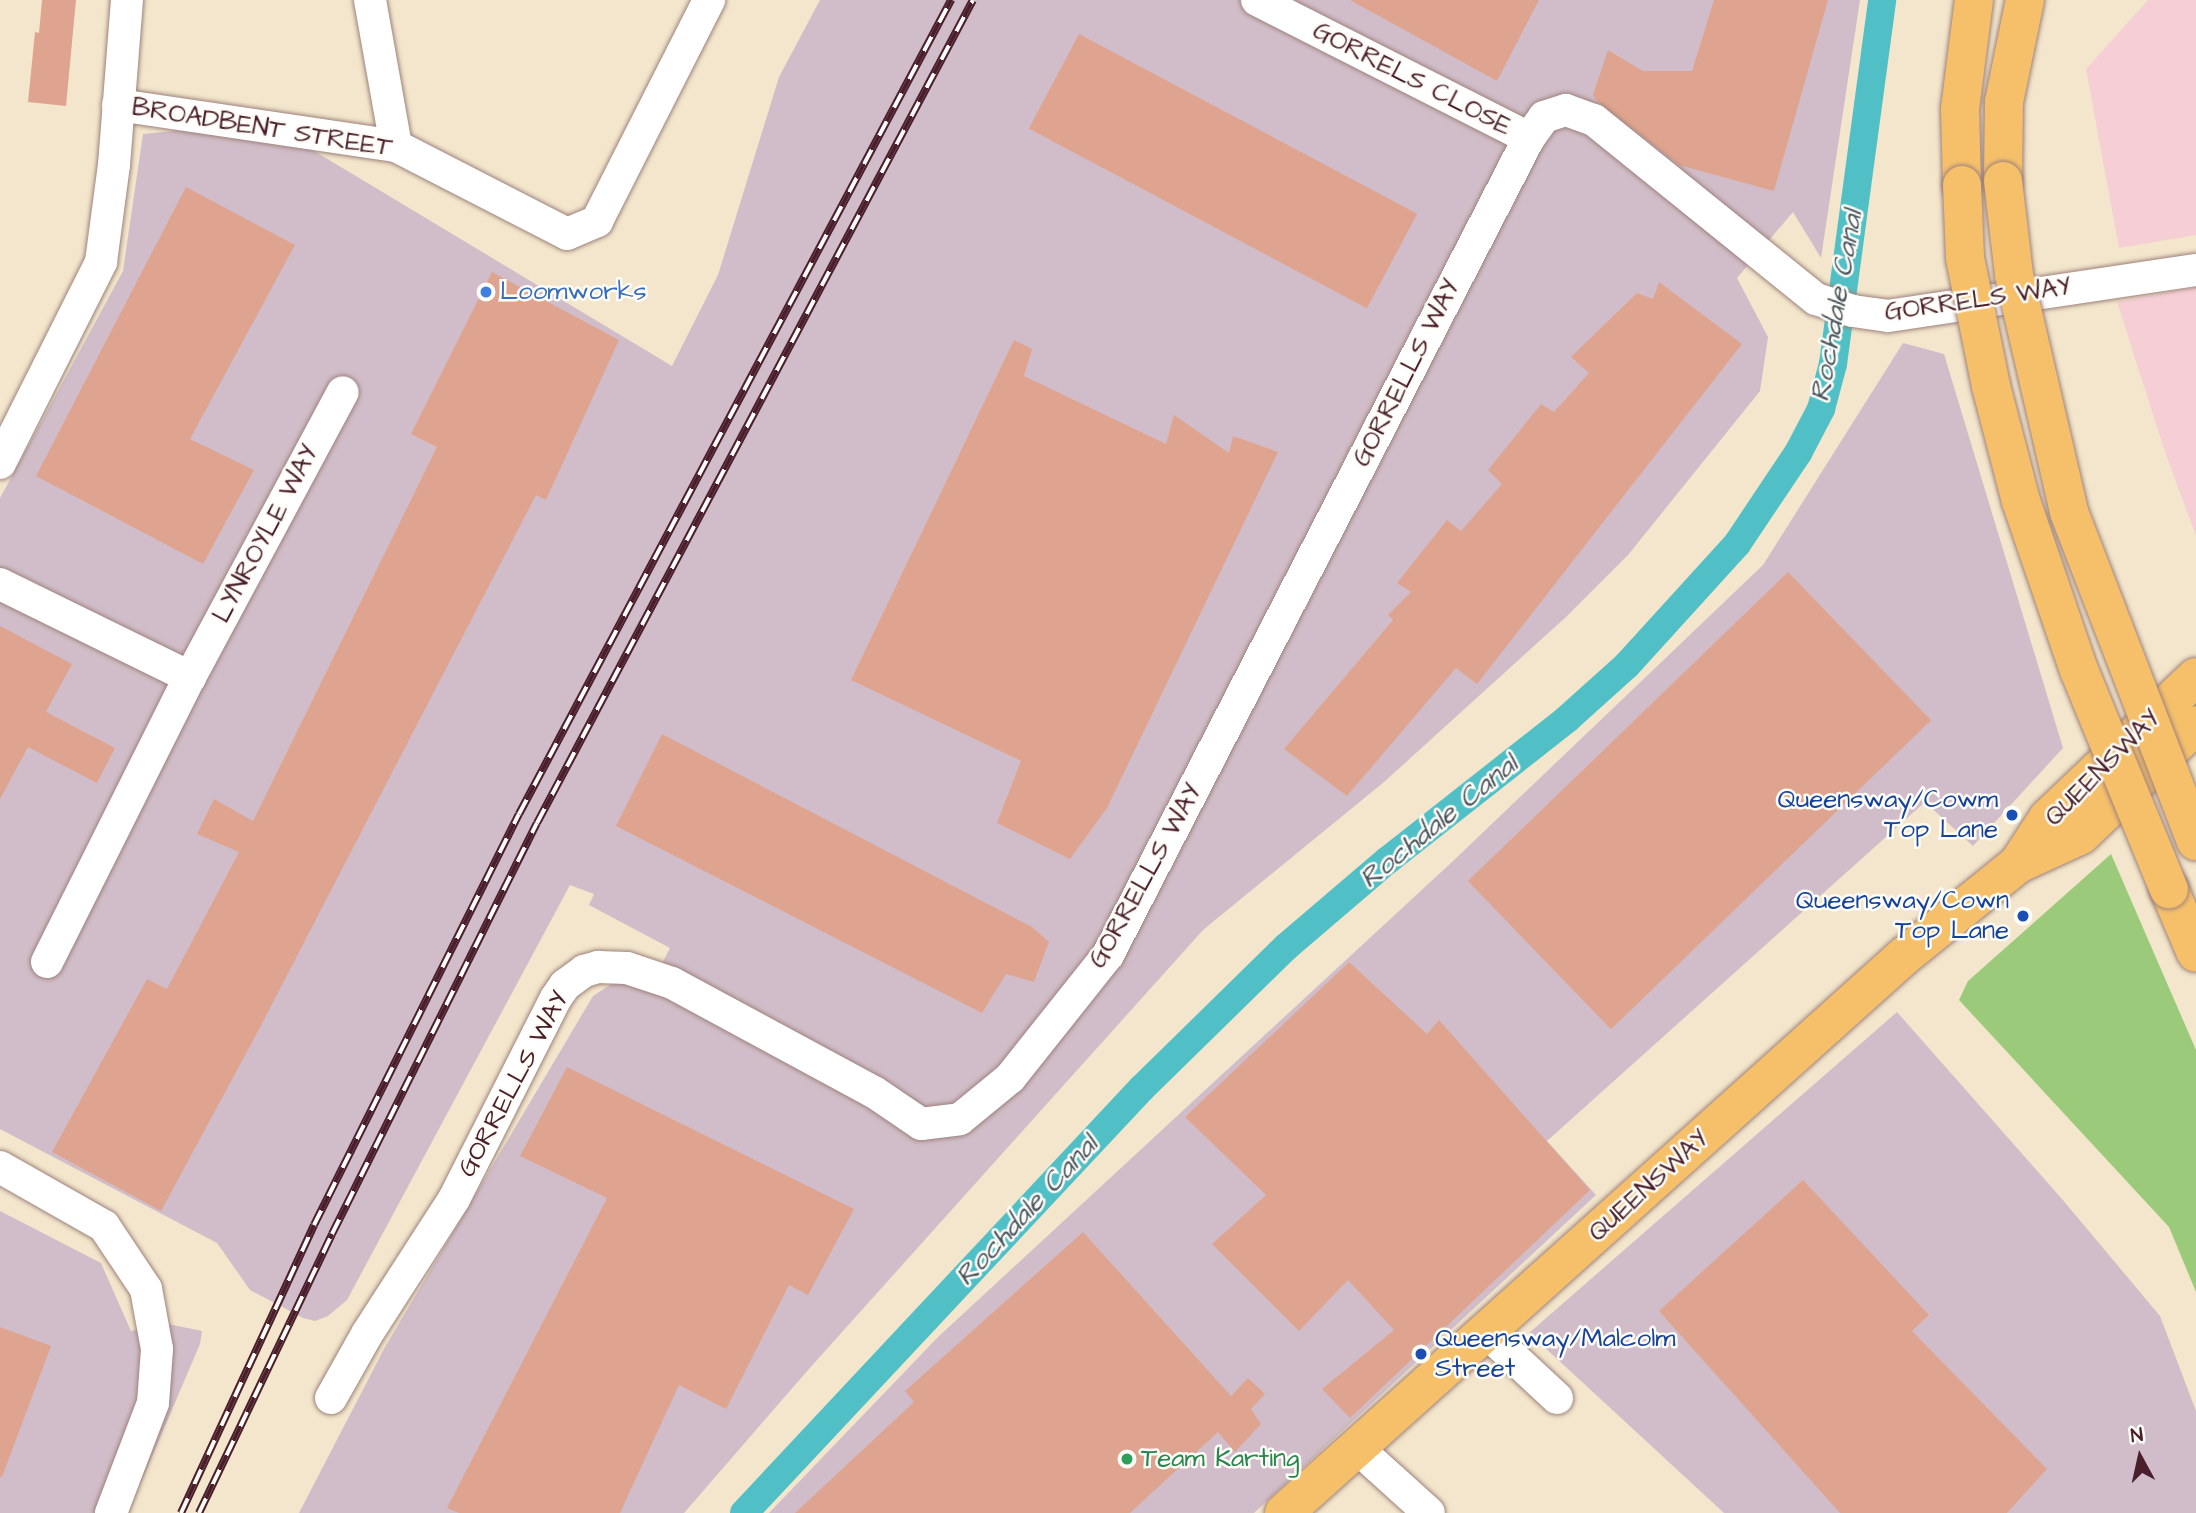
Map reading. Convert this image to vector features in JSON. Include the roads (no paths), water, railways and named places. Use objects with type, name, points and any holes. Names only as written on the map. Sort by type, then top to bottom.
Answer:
[{"type":"main road","points":[[1974,0],[1960,108],[1965,258],[1991,386],[2021,501],[2079,670],[2196,953]]},
{"type":"main road","points":[[2025,0],[2004,102],[2003,181],[2014,275],[2069,512],[2196,841]]},
{"type":"main road","name":"QUEENSWAY","points":[[2018,864],[2048,818],[2196,677]]},
{"type":"main road","name":"QUEENSWAY","points":[[1284,1513],[1903,957],[2018,864],[2081,835],[2196,725]]},
{"type":"street","points":[[1,456],[101,262],[106,239],[127,0]]},
{"type":"street","points":[[370,0],[396,146]]},
{"type":"street","name":"BROADBENT STREET","points":[[118,105],[396,146],[567,234],[597,220],[709,0]]},
{"type":"street","name":"GORRELS CLOSE","points":[[1257,0],[1529,138]]},
{"type":"street","name":"GORRELLS WAY","points":[[331,1398],[367,1334],[454,1199],[556,998],[565,985],[584,971],[598,967],[627,968],[672,983],[874,1091],[921,1124],[960,1119],[1010,1078],[1108,955],[1529,138],[1544,117],[1566,110],[1580,113],[1674,182],[1774,265]]},
{"type":"street","name":"GORRELS WAY","points":[[1774,265],[1816,299],[1853,311],[1888,316],[2196,270]]},
{"type":"street","name":"LYNROYLE WAY","points":[[47,962],[190,677],[343,392]]},
{"type":"street","points":[[0,584],[190,677]]},
{"type":"street","points":[[0,1167],[104,1226],[146,1289],[157,1349],[153,1403],[111,1513]]},
{"type":"street","points":[[1486,1332],[1557,1398]]},
{"type":"street","points":[[1356,1447],[1429,1513]]},
{"type":"waterway","name":"Rochdale Canal","points":[[744,1513],[1142,1088],[1286,947],[1388,860],[1567,719],[1627,665],[1737,544],[1798,453],[1821,409],[1833,364],[1882,0]]},
{"type":"railway","points":[[181,1513],[314,1225],[519,814],[951,0]]},
{"type":"railway","points":[[199,1513],[332,1234],[537,823],[973,0]]},
{"type":"place","name":"Loomworks","points":[[486,292]]},
{"type":"place","name":"Queensway/Cowm Top Lane","points":[[2012,815]]},
{"type":"place","name":"Queensway/Cown Top Lane","points":[[2023,916]]},
{"type":"place","name":"Queensway/Malcolm Street","points":[[1421,1354]]},
{"type":"place","name":"Team Karting","points":[[1127,1459]]}]
